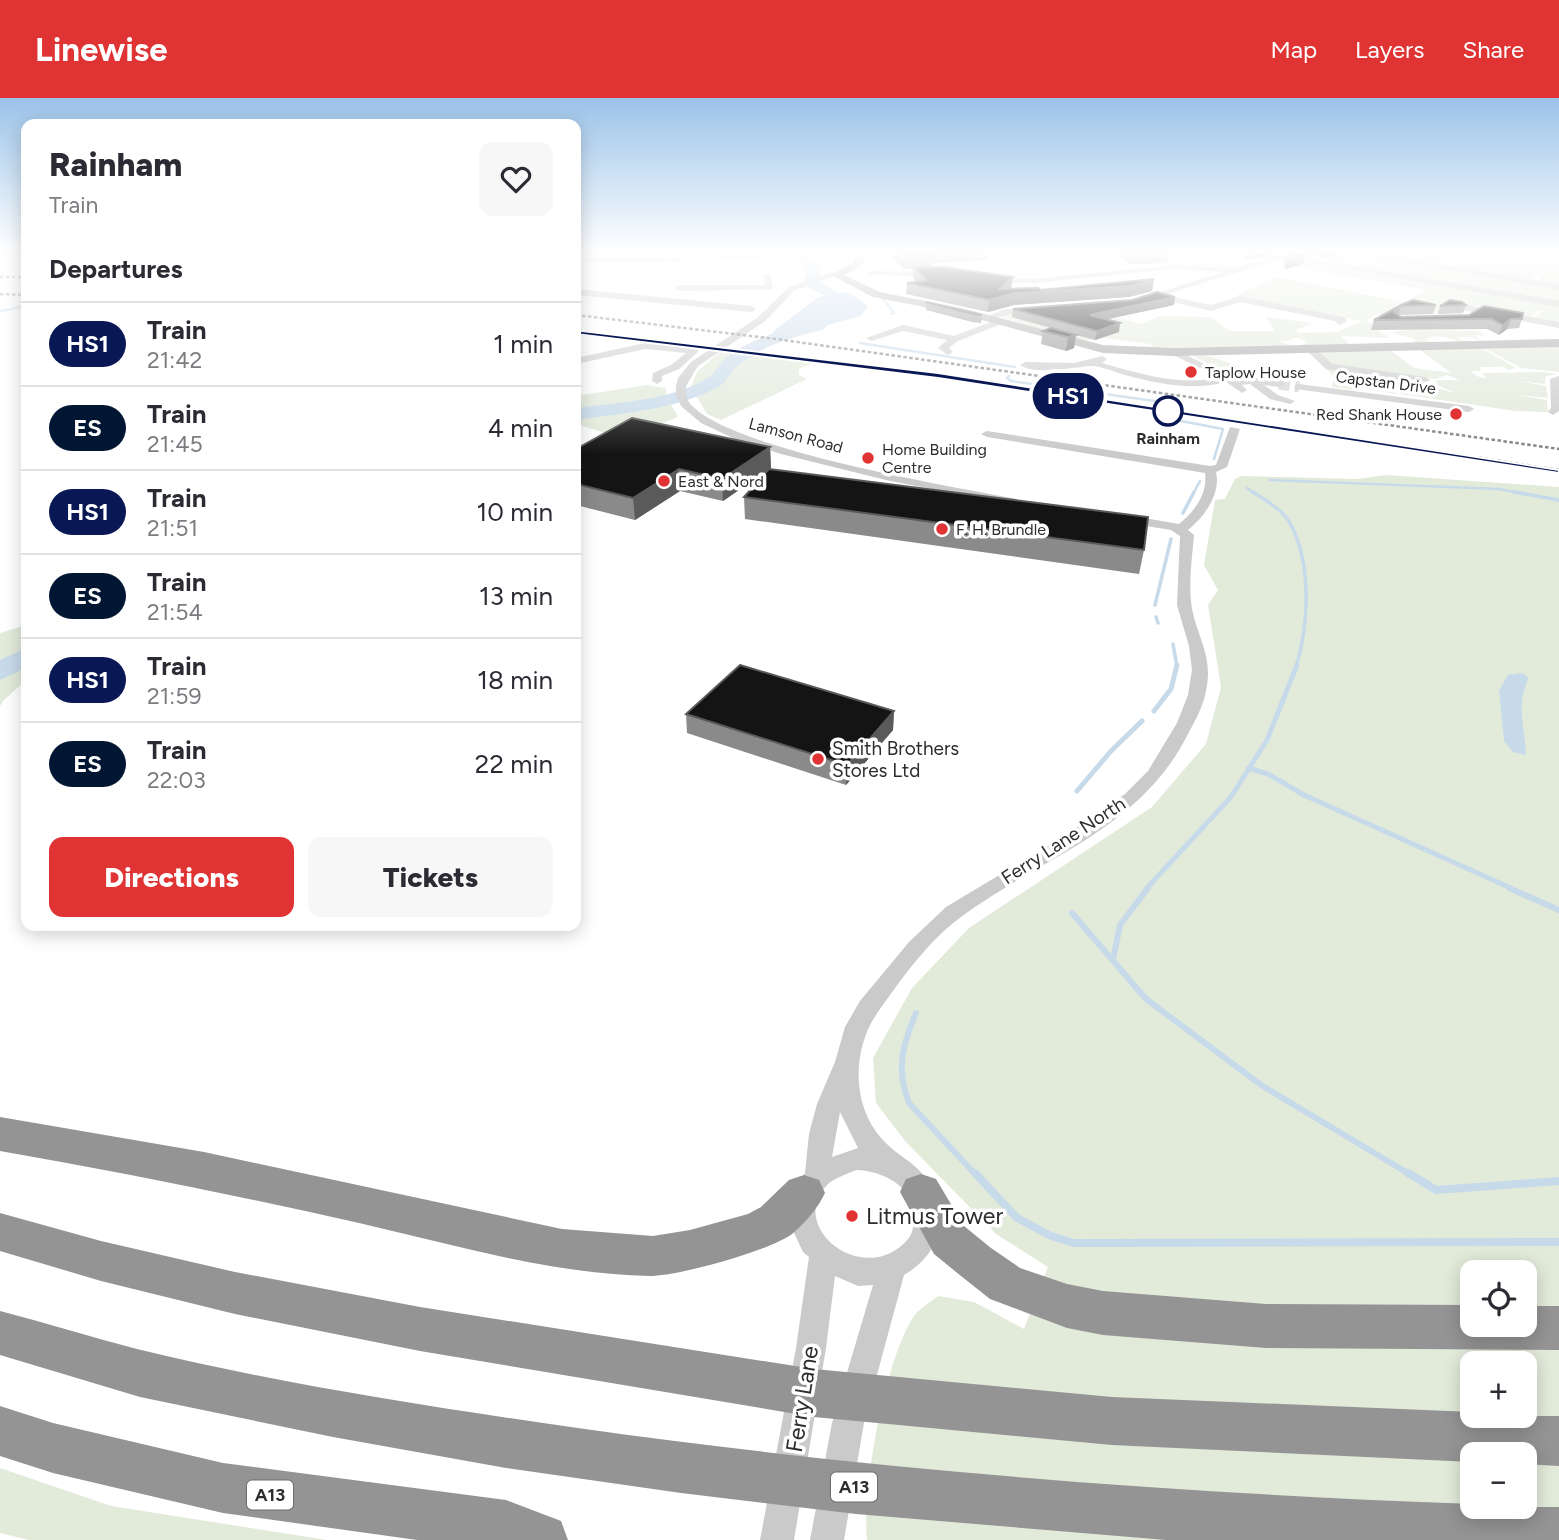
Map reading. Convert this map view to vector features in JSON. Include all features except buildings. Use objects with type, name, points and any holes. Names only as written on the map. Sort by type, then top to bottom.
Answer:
[{"type":"highway","points":[[0,1134],[204,1170],[562,1249],[612,1254],[653,1256],[722,1242],[776,1221],[811,1183]]},
{"type":"highway","points":[[907,1179],[948,1240],[975,1262],[1006,1284],[1067,1306],[1103,1313],[1266,1326],[1559,1328]]},
{"type":"highway","points":[[0,1232],[101,1261],[235,1293],[420,1329],[814,1393],[1112,1421],[1559,1441]]},
{"type":"highway","name":"A13","points":[[0,1333],[157,1377],[405,1426],[699,1470],[1011,1504],[1335,1526],[1559,1533]]},
{"type":"highway","name":"A13","points":[[0,1432],[76,1454],[223,1489],[506,1526],[542,1540]]},
{"type":"main road","points":[[993,319],[1092,347],[1113,350],[1174,352],[1559,343]]},
{"type":"street","points":[[581,360],[639,346],[694,351],[675,367],[657,375],[651,381],[681,386],[702,358],[760,319]]},
{"type":"street","points":[[1339,321],[1343,320],[1340,319]]},
{"type":"street","points":[[1529,319],[1559,325]]},
{"type":"street","points":[[948,352],[943,348],[955,339],[1001,321]]},
{"type":"street","points":[[871,338],[903,328],[955,339]]},
{"type":"street","points":[[1309,348],[1330,367],[1425,380]]},
{"type":"street","points":[[1092,363],[1113,350]]},
{"type":"street","points":[[1174,352],[1235,383]]},
{"type":"street","points":[[1025,365],[1092,363],[1174,381],[1252,381],[1279,384]]},
{"type":"street","points":[[1553,412],[1558,400],[1555,379],[1559,379]]},
{"type":"street","points":[[1252,381],[1274,397],[1290,401]]},
{"type":"street","name":"Lamson Road","points":[[681,386],[683,403],[713,427],[769,447],[1020,503]]},
{"type":"street","name":"Capstan Drive","points":[[1299,387],[1469,409]]},
{"type":"street","points":[[987,434],[1210,470],[1221,467],[1234,429]]},
{"type":"street","points":[[1102,515],[1180,529],[1199,512],[1213,482],[1210,470]]},
{"type":"street","name":"Ferry Lane North","points":[[907,1179],[871,1148],[853,1115],[847,1094],[847,1063],[852,1033],[904,961],[951,914],[1122,804],[1145,785],[1171,751],[1197,696],[1200,674],[1192,629],[1186,615],[1184,575],[1187,535],[1180,529]]},
{"type":"street","name":"Ferry Lane North","points":[[811,1183],[835,1083],[847,1063]]},
{"type":"street","points":[[854,1159],[874,1160],[907,1179],[928,1209],[928,1227],[921,1244],[909,1258],[892,1268],[875,1272],[856,1271],[839,1266],[823,1256],[811,1243],[803,1227],[801,1210],[811,1183],[835,1164],[854,1159]]},
{"type":"street","name":"Ferry Lane","points":[[777,1540],[811,1348],[823,1256]]},
{"type":"street","points":[[827,1540],[848,1423],[892,1268]]},
{"type":"green space","points":[[1009,319],[1124,319],[1141,324],[1152,319],[1214,319],[1230,331],[1275,331],[1267,319],[1314,323],[1296,330],[1299,333],[1337,332],[1362,321],[1354,319],[1368,319],[1389,338],[1341,336],[1349,344],[1305,346],[1302,344],[1308,343],[1292,338],[1293,340],[1279,341],[1292,346],[1153,348],[1151,344],[1097,337],[1082,342]]},
{"type":"green space","points":[[1479,331],[1486,336],[1474,335],[1483,342],[1470,337],[1457,337],[1463,342],[1433,337],[1425,339],[1432,343],[1414,343],[1412,342],[1416,341],[1413,339],[1392,332]]},
{"type":"green space","points":[[1559,346],[1559,372],[1521,368],[1486,349]]},
{"type":"green space","points":[[1389,349],[1414,368],[1451,373],[1419,349],[1483,349],[1516,368],[1508,370],[1503,367],[1481,367],[1480,371],[1470,371],[1479,377],[1487,378],[1482,373],[1557,374],[1546,376],[1545,384],[1517,381],[1546,386],[1548,398],[1516,395],[1547,400],[1548,412],[1516,411],[1400,394],[1402,378],[1457,393],[1436,385],[1437,380],[1460,380],[1447,375],[1435,379],[1335,366],[1318,351]]},
{"type":"green space","points":[[722,350],[815,362],[799,369],[799,375],[807,379],[721,420],[707,414],[691,387],[697,372]]},
{"type":"green space","points":[[1199,353],[1256,372],[1236,376],[1194,357]]},
{"type":"green space","points":[[1325,368],[1398,378],[1396,394],[1356,387],[1355,390],[1332,387],[1334,376]]},
{"type":"green space","points":[[647,385],[666,388],[666,397],[678,416],[621,438],[581,426],[581,395]]},
{"type":"green space","points":[[1386,475],[1559,487],[1559,1540],[867,1540],[868,1489],[878,1425],[894,1362],[903,1336],[914,1316],[938,1296],[974,1302],[1024,1329],[1048,1267],[996,1234],[906,1142],[876,1103],[873,1058],[912,988],[969,928],[1152,807],[1206,744],[1221,687],[1208,605],[1218,590],[1204,565],[1215,500],[1225,499],[1235,479],[1241,476],[1357,479]]},
{"type":"green space","points":[[21,627],[21,685],[0,706],[0,633]]},
{"type":"green space","points":[[0,1468],[111,1506],[327,1540],[29,1540],[0,1533]]},
{"type":"water","points":[[789,319],[849,319],[791,335],[772,335]]},
{"type":"water","points":[[1522,673],[1529,678],[1522,697],[1526,755],[1513,752],[1504,741],[1499,691],[1508,675]]},
{"type":"waterway","points":[[581,413],[662,401],[695,391],[715,382],[731,362],[752,348],[784,335],[819,326],[822,319]]},
{"type":"waterway","points":[[860,343],[1015,367]]},
{"type":"waterway","points":[[1009,376],[1007,378],[1011,381],[1162,402],[1168,406]]},
{"type":"waterway","points":[[1163,413],[1161,416],[1165,418],[1223,429],[1214,459]]},
{"type":"waterway","points":[[1269,480],[1499,489],[1514,492]]},
{"type":"waterway","points":[[1193,494],[1200,481]]},
{"type":"waterway","points":[[1247,488],[1255,494]]},
{"type":"waterway","points":[[1183,513],[1194,492]]},
{"type":"waterway","points":[[1253,492],[1287,518],[1302,557],[1306,613],[1296,667]]},
{"type":"waterway","points":[[1514,492],[1559,500]]},
{"type":"waterway","points":[[1514,492],[1524,494]]},
{"type":"waterway","points":[[1155,605],[1171,539]]},
{"type":"waterway","points":[[1156,617],[1158,623]]},
{"type":"waterway","points":[[1173,644],[1177,666]]},
{"type":"waterway","points":[[0,672],[21,659]]},
{"type":"waterway","points":[[1249,768],[1267,740],[1297,665]]},
{"type":"waterway","points":[[1154,711],[1171,689],[1177,666]]},
{"type":"waterway","points":[[1077,791],[1111,751],[1142,721]]},
{"type":"waterway","points":[[1146,889],[1231,797],[1249,768]]},
{"type":"waterway","points":[[1249,768],[1268,774],[1304,795],[1513,889]]},
{"type":"waterway","points":[[1113,960],[1120,925],[1148,888]]},
{"type":"waterway","points":[[1509,888],[1559,910]]},
{"type":"waterway","points":[[1072,913],[1146,999],[1261,1085],[1411,1175]]},
{"type":"waterway","points":[[916,1013],[902,1058],[903,1079],[909,1103],[976,1175]]},
{"type":"waterway","points":[[975,1173],[1017,1218],[1051,1236],[1074,1243],[1559,1242]]},
{"type":"waterway","points":[[1408,1173],[1436,1190],[1559,1181]]},
{"type":"tunnel","points":[[1279,384],[1299,387]]},
{"type":"railway","points":[[612,319],[776,339],[1559,449]]},
{"type":"railway","points":[[581,333],[916,372],[1559,470]]},
{"type":"train","name":"HS1","points":[[581,333],[938,376],[1559,470]]},
{"type":"place","name":"Taplow House","points":[[1191,372]]},
{"type":"place","name":"Rainham","points":[[1168,411]]},
{"type":"place","name":"Red Shank House","points":[[1456,414]]},
{"type":"place","name":"Home Building Centre","points":[[868,458]]},
{"type":"place","name":"East & Nord","points":[[664,481]]},
{"type":"place","name":"F. H. Brundle","points":[[942,529]]},
{"type":"place","name":"Smith Brothers Stores Ltd","points":[[818,759]]},
{"type":"place","name":"Litmus Tower","points":[[852,1216]]}]
